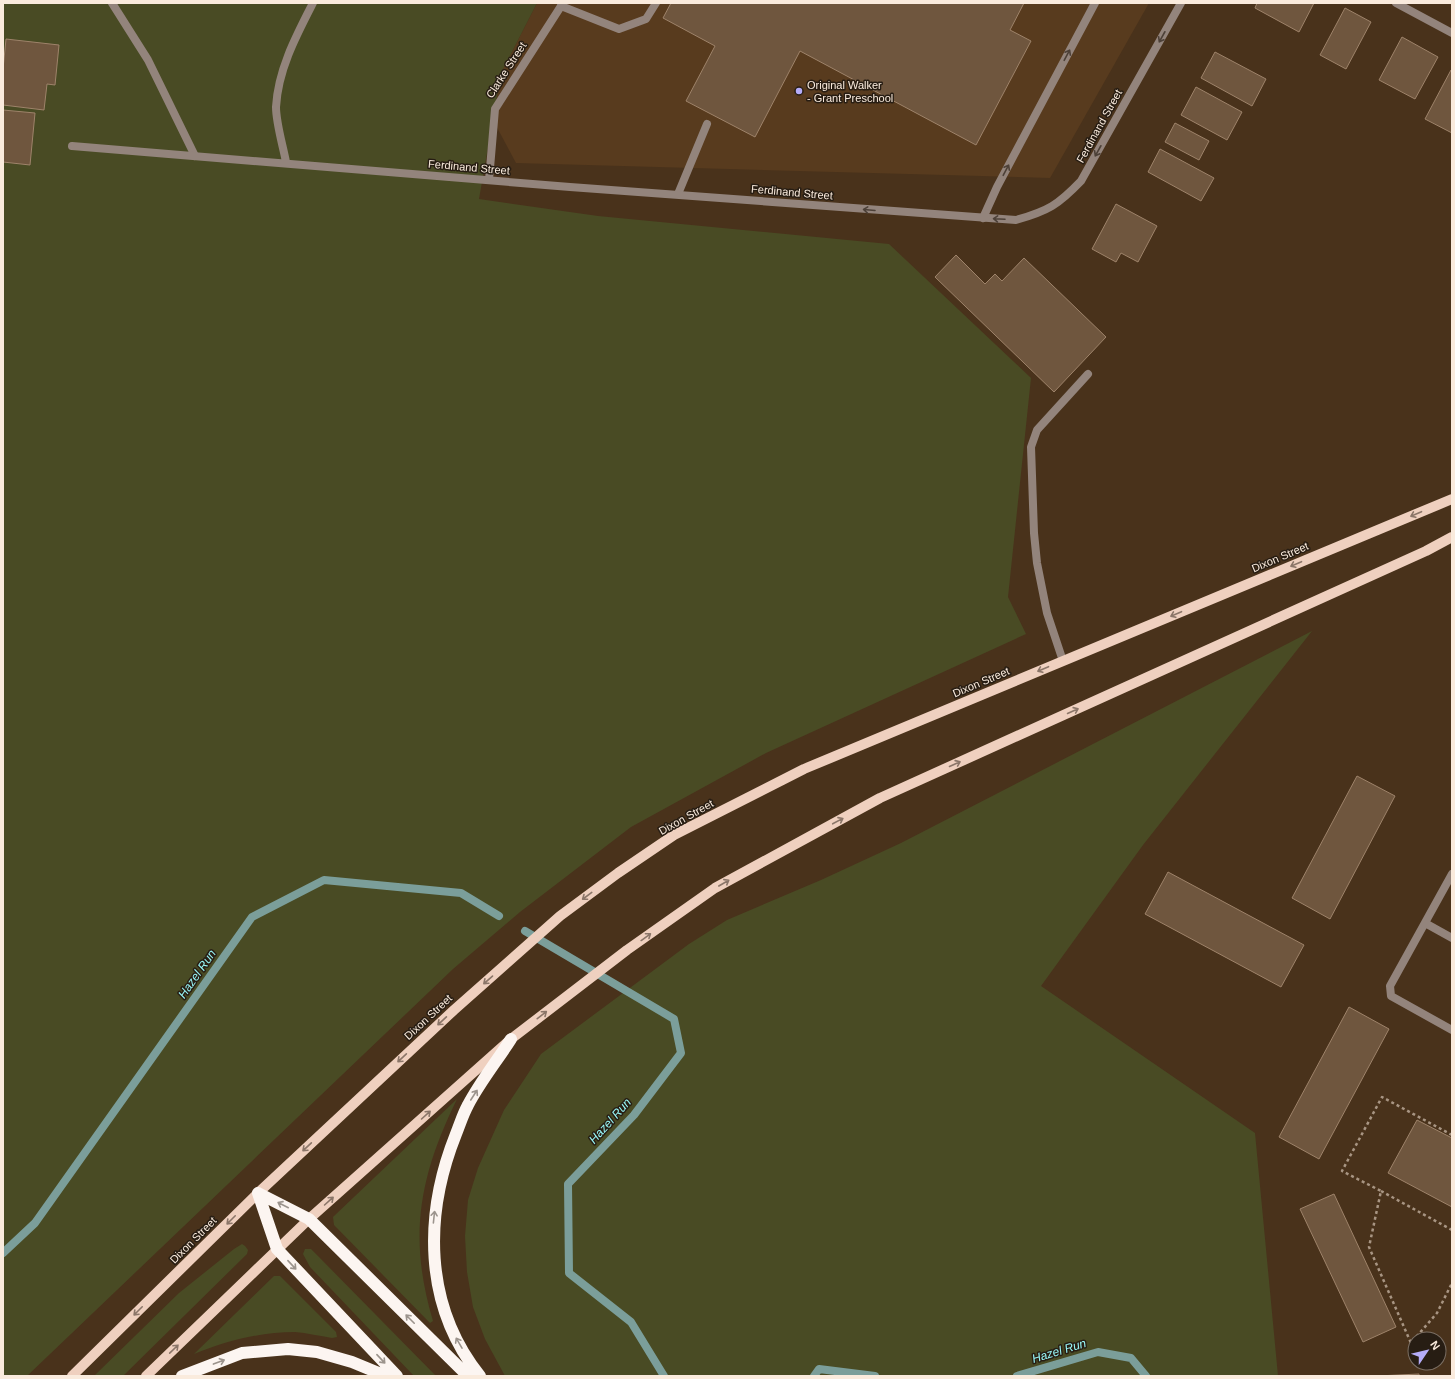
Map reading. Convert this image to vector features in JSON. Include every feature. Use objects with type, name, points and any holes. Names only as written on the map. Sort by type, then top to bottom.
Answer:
[{"type":"highway","points":[[480,1376],[456,1339],[443,1304],[434,1267],[434,1221],[437,1197],[449,1150],[467,1106],[511,1039]]},
{"type":"highway","points":[[258,1192],[309,1219],[468,1376]]},
{"type":"highway","points":[[258,1192],[277,1249],[397,1376]]},
{"type":"highway","points":[[182,1376],[242,1354],[288,1349],[317,1352],[352,1362],[386,1376]]},
{"type":"main road","name":"Dixon Street","points":[[72,1376],[258,1192],[454,1010],[560,916],[618,873],[674,835],[804,769],[1452,499]]},
{"type":"main road","points":[[1426,551],[1452,537]]},
{"type":"main road","points":[[146,1376],[309,1219],[511,1039],[691,904],[748,869],[880,798],[1426,551],[1452,541]]},
{"type":"street","points":[[112,3],[148,60],[166,94],[195,156]]},
{"type":"street","points":[[286,162],[276,108],[282,71],[296,36],[313,3]]},
{"type":"street","points":[[562,4],[619,29],[646,19],[656,3]]},
{"type":"street","points":[[983,218],[997,187],[1095,3]]},
{"type":"street","name":"Ferdinand Street","points":[[72,146],[286,162],[489,180],[1016,220],[1041,213],[1063,200],[1081,181],[1181,3]]},
{"type":"street","points":[[1396,3],[1452,33]]},
{"type":"street","name":"Clarke Street","points":[[489,180],[495,109],[562,4]]},
{"type":"street","points":[[678,194],[707,124]]},
{"type":"street","points":[[1063,661],[1047,613],[1037,563],[1034,533],[1031,447],[1037,430],[1088,374]]},
{"type":"street","points":[[1452,874],[1390,986],[1391,996],[1452,1030]]},
{"type":"street","points":[[1425,923],[1452,938]]},
{"type":"path","points":[[1452,1135],[1382,1096],[1342,1171],[1452,1230]]},
{"type":"path","points":[[1381,1191],[1369,1247],[1411,1343],[1437,1313],[1452,1283]]},
{"type":"shaded area","name":"Original Walker - Grant Preschool","points":[[537,3],[1149,3],[1050,178],[516,163],[493,120],[501,73]]},
{"type":"green space","points":[[3,3],[537,3],[501,73],[479,199],[598,216],[889,244],[1031,378],[1008,597],[1026,634],[766,753],[631,827],[520,912],[453,969],[27,1376],[3,1376]]},
{"type":"green space","points":[[1312,631],[1143,845],[1041,986],[1255,1133],[1278,1376],[505,1376],[485,1339],[473,1307],[467,1272],[465,1236],[468,1200],[478,1168],[504,1110],[541,1054],[689,944],[727,920],[821,880],[901,843]]},
{"type":"green space","points":[[457,1099],[444,1127],[434,1155],[426,1181],[421,1208],[421,1262],[425,1291],[433,1321],[430,1323],[334,1225],[333,1217]]},
{"type":"green space","points":[[242,1244],[248,1250],[247,1254],[123,1376],[94,1376],[179,1293]]},
{"type":"green space","points":[[305,1249],[311,1249],[436,1376],[414,1376],[310,1267],[303,1254]]},
{"type":"green space","points":[[274,1276],[280,1276],[336,1332],[337,1337],[332,1338],[295,1332],[282,1332],[231,1341],[194,1354]]},
{"type":"building","points":[[671,3],[1024,3],[1010,30],[1031,41],[976,145],[800,51],[755,137],[686,101],[715,46],[663,18]]},
{"type":"building","points":[[1257,3],[1314,3],[1299,32],[1255,8]]},
{"type":"building","points":[[1345,8],[1371,22],[1346,69],[1320,55]]},
{"type":"building","points":[[1402,37],[1438,57],[1415,99],[1379,80]]},
{"type":"building","points":[[6,39],[59,45],[55,85],[47,84],[44,110],[3,105],[3,69]]},
{"type":"building","points":[[1215,52],[1266,79],[1252,106],[1201,78]]},
{"type":"building","points":[[1452,70],[1452,133],[1425,119]]},
{"type":"building","points":[[1196,87],[1242,112],[1227,140],[1181,115]]},
{"type":"building","points":[[3,110],[35,113],[30,165],[3,162]]},
{"type":"building","points":[[1175,123],[1209,141],[1199,160],[1165,142]]},
{"type":"building","points":[[1160,149],[1214,178],[1201,201],[1148,172]]},
{"type":"building","points":[[1116,204],[1157,226],[1138,262],[1121,253],[1116,262],[1092,249]]},
{"type":"building","points":[[956,255],[985,284],[995,274],[1002,281],[1024,258],[1106,337],[1054,392],[935,277]]},
{"type":"building","points":[[1357,776],[1395,796],[1330,919],[1292,898]]},
{"type":"building","points":[[1168,872],[1304,945],[1281,987],[1145,914]]},
{"type":"building","points":[[1349,1007],[1389,1029],[1319,1159],[1279,1137]]},
{"type":"building","points":[[1417,1120],[1452,1138],[1452,1207],[1388,1173]]},
{"type":"building","points":[[1334,1194],[1396,1327],[1363,1342],[1300,1209]]},
{"type":"building","points":[[1419,1374],[1419,1376],[1377,1376]]},
{"type":"waterway","name":"Hazel Run","points":[[3,1253],[35,1223],[252,917],[324,880],[461,893],[499,916]]},
{"type":"waterway","name":"Hazel Run","points":[[525,931],[674,1019],[681,1053],[634,1115],[568,1184],[569,1273],[631,1322],[664,1376]]},
{"type":"waterway","name":"Hazel Run","points":[[1017,1376],[1098,1352],[1131,1358],[1146,1376]]},
{"type":"waterway","name":"Hazel Run","points":[[814,1376],[819,1369],[875,1376]]},
{"type":"place","name":"Original Walker - Grant Preschool","points":[[799,91]]}]
